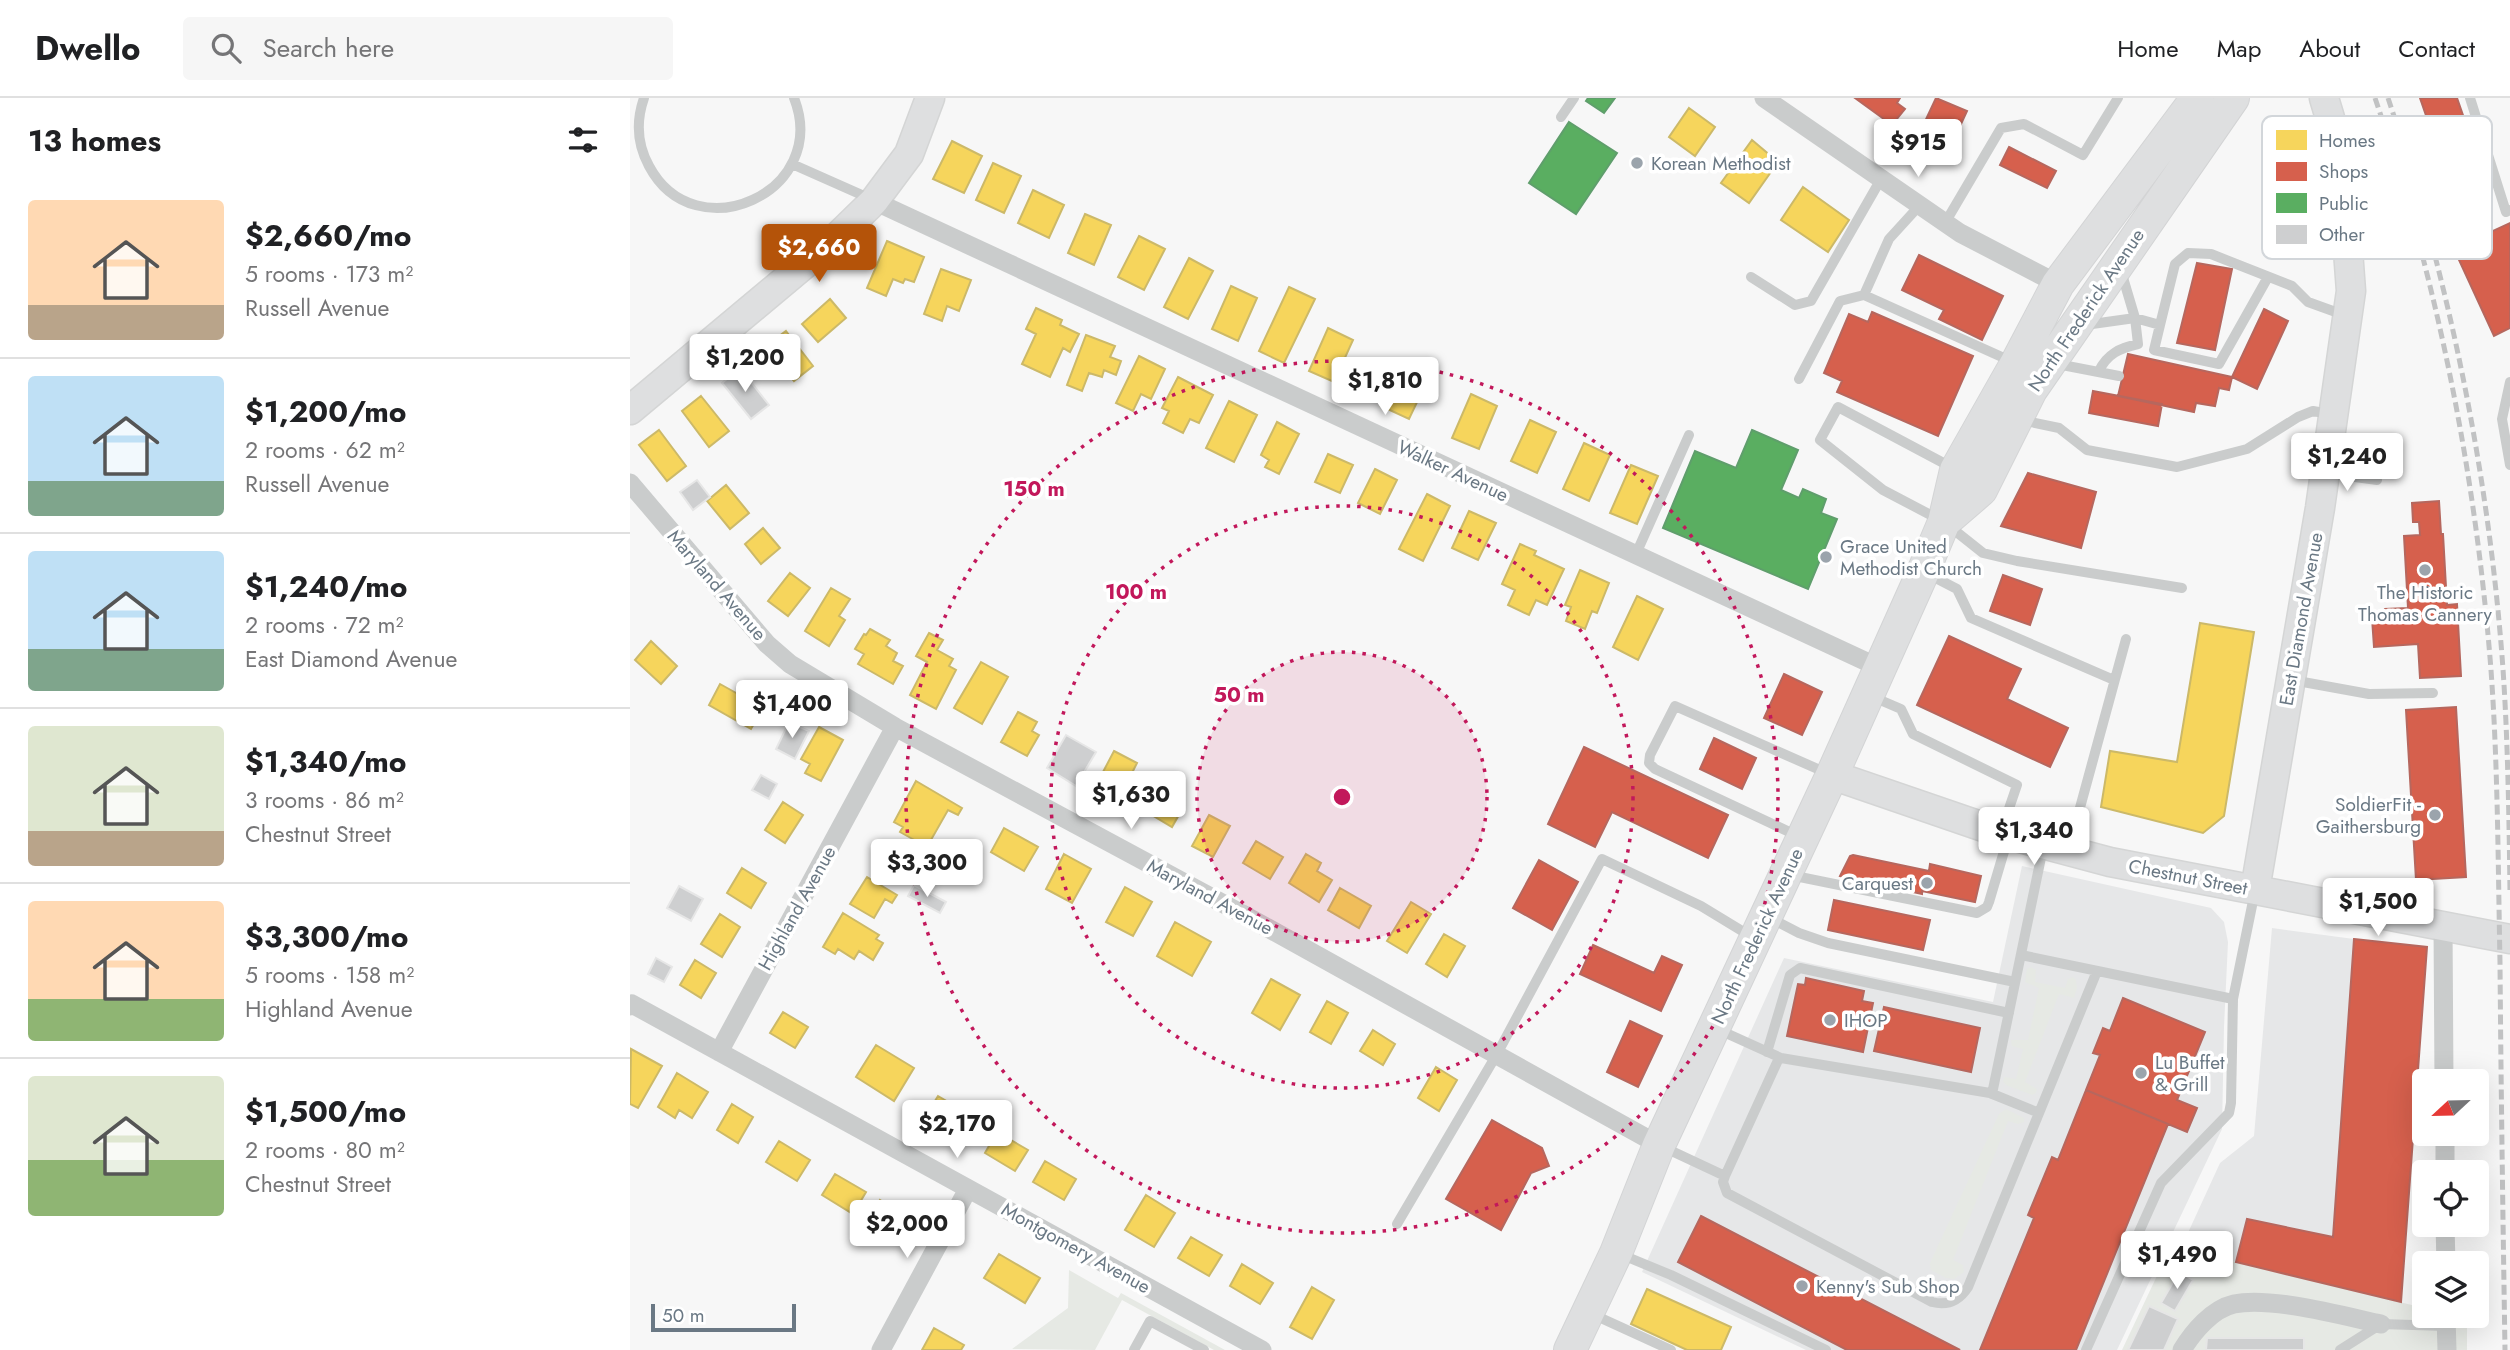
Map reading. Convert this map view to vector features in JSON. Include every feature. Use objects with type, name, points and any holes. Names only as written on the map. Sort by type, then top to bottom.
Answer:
[{"type":"main road","name":"North Frederick Avenue","points":[[1570,1350],[1616,1252],[1659,1145],[1803,838],[1923,572],[1944,522],[1956,470],[2016,364],[2057,284],[2197,98]]},
{"type":"main road","name":"North Frederick Avenue","points":[[1944,522],[1981,490],[2031,390],[2232,98]]},
{"type":"street","points":[[630,410],[837,237],[874,201],[909,154],[930,98]]},
{"type":"street","points":[[1764,98],[1945,223],[2057,284]]},
{"type":"street","name":"East Diamond Avenue","points":[[2323,98],[2329,116]]},
{"type":"street","name":"Walker Avenue","points":[[874,201],[1636,554],[1874,682]]},
{"type":"street","name":"East Diamond Avenue","points":[[2255,890],[2325,472],[2351,291],[2349,259]]},
{"type":"street","name":"Maryland Avenue","points":[[630,483],[767,644],[790,664],[895,727],[1659,1145]]},
{"type":"street","name":"Highland Avenue","points":[[719,1052],[895,727]]},
{"type":"street","name":"Chestnut Street","points":[[1832,775],[2005,834],[2056,848],[2510,939]]},
{"type":"street","points":[[2443,925],[2444,1069]]},
{"type":"street","name":"Montgomery Avenue","points":[[631,1005],[1262,1350]]},
{"type":"street","points":[[881,1350],[968,1189]]},
{"type":"street","points":[[2182,1350],[2193,1332],[2215,1314],[2233,1304],[2258,1303],[2308,1309],[2381,1324]]},
{"type":"street","points":[[2446,1328],[2446,1350]]},
{"type":"lane","points":[[644,98],[638,124],[644,157],[653,174],[677,196],[693,204],[712,208],[747,204],[771,190],[792,164],[800,136],[800,122],[794,98]]},
{"type":"lane","points":[[1561,117],[1574,98]]},
{"type":"lane","points":[[1945,223],[2001,128],[2024,124],[2083,155],[2118,98]]},
{"type":"lane","points":[[2470,98],[2476,116]]},
{"type":"lane","points":[[792,164],[874,201]]},
{"type":"lane","points":[[2492,168],[2506,212],[2510,210]]},
{"type":"lane","points":[[1751,277],[1795,305],[1811,301],[1881,179]]},
{"type":"lane","points":[[1864,295],[1889,239],[1920,205]]},
{"type":"lane","points":[[2268,277],[2219,364],[2154,350],[2175,264],[2189,253],[2211,254],[2292,286],[2308,302],[2347,316]]},
{"type":"lane","points":[[2099,371],[2105,359],[2122,348],[2138,344],[2135,318],[2119,260]]},
{"type":"lane","points":[[1799,379],[1840,302],[1864,295],[2016,364]]},
{"type":"lane","points":[[2074,327],[2135,318],[2160,325]]},
{"type":"lane","points":[[2050,362],[2119,376]]},
{"type":"lane","points":[[2510,382],[2502,419],[2510,465]]},
{"type":"lane","points":[[1956,470],[1838,407],[1820,440],[1882,490],[1944,522],[1983,553],[2182,588]]},
{"type":"lane","points":[[2016,419],[2059,428],[2087,450],[2177,467],[2247,449],[2298,417],[2313,411],[2333,415]]},
{"type":"lane","points":[[1636,554],[1689,435]]},
{"type":"lane","points":[[2325,472],[2377,480]]},
{"type":"lane","points":[[1923,572],[1957,589],[1971,618],[2114,680]]},
{"type":"lane","points":[[1992,1094],[2021,955],[2126,639]]},
{"type":"lane","points":[[2291,680],[2368,694],[2433,693]]},
{"type":"lane","points":[[1786,874],[1977,913],[1987,907],[2017,785],[1913,734],[1901,709],[1874,682]]},
{"type":"lane","points":[[1803,838],[1655,769],[1648,763],[1650,755],[1675,706],[1832,775]]},
{"type":"lane","points":[[1397,1224],[1497,1054],[1602,859],[1701,906],[1761,927],[1799,933],[1828,943],[2015,982]]},
{"type":"lane","points":[[2086,1350],[2161,1183],[2229,1113],[2233,999],[2255,890]]},
{"type":"lane","points":[[2021,955],[2233,999]]},
{"type":"lane","points":[[1767,1052],[1790,975],[1800,968],[2009,1013]]},
{"type":"lane","points":[[1779,1058],[1725,1176],[1724,1188],[1732,1196],[1932,1302],[1947,1304],[1957,1300],[1968,1287],[2097,971]]},
{"type":"lane","points":[[1714,1028],[1779,1058],[1992,1094],[2039,1113]]},
{"type":"lane","points":[[1659,1145],[1725,1176]]},
{"type":"lane","points":[[1616,1252],[1671,1275],[1826,1350]]},
{"type":"lane","points":[[1588,1312],[1671,1350]]},
{"type":"lane","points":[[1134,1350],[1150,1321],[1204,1350]]},
{"type":"lane","points":[[2340,1350],[2381,1324],[2412,1323]]},
{"type":"shaded area","points":[[2022,866],[2211,908],[2224,922],[2228,942],[2222,1129],[2117,1350],[1806,1350],[1642,1272],[1784,958],[1993,1002]]},
{"type":"shaded area","points":[[2272,928],[2354,939],[2333,1237],[2247,1219],[2236,1262],[2181,1248],[2220,1163],[2254,1136]]},
{"type":"shaded area","points":[[2031,967],[2036,970],[2035,982],[2065,988],[2068,979],[2073,977],[2077,988],[2074,998],[2059,994],[2025,1082],[2037,1089],[2032,1095],[2006,1085],[2003,1081],[2005,1077],[2016,1079],[2023,1049],[2012,1046],[2011,1040],[2028,1040],[2039,988],[2025,982],[2027,969]]},
{"type":"shaded area","points":[[2006,1109],[2024,1118],[2024,1122],[2018,1124],[2008,1121],[1953,1260],[1963,1265],[1964,1272],[1954,1279],[1946,1278],[1931,1270],[1930,1263],[1999,1114]]},
{"type":"shaded area","points":[[2171,1246],[2412,1305],[2412,1328],[2467,1328],[2467,1350],[2122,1350]]},
{"type":"shaded area","points":[[1069,1270],[1118,1298],[1121,1293],[1225,1350],[1214,1350],[1122,1300],[1095,1350],[1012,1349],[1068,1308]]},
{"type":"building: Homes","points":[[1689,108],[1715,127],[1695,156],[1669,137]]},
{"type":"building: Homes","points":[[1752,140],[1778,162],[1749,203],[1721,183]]},
{"type":"building: Homes","points":[[952,141],[982,156],[964,193],[933,179]]},
{"type":"building: Homes","points":[[993,163],[1021,176],[1004,213],[976,200]]},
{"type":"building: Homes","points":[[1803,187],[1849,220],[1828,252],[1781,220]]},
{"type":"building: Homes","points":[[1033,190],[1064,205],[1049,238],[1018,223]]},
{"type":"building: Homes","points":[[1085,214],[1111,225],[1094,265],[1068,253]]},
{"type":"building: Homes","points":[[1139,236],[1165,249],[1144,290],[1118,277]]},
{"type":"building: Homes","points":[[887,241],[924,257],[914,282],[905,279],[903,283],[893,279],[886,296],[867,288]]},
{"type":"building: Homes","points":[[1189,258],[1213,271],[1188,319],[1164,307]]},
{"type":"building: Homes","points":[[941,269],[971,280],[959,311],[947,306],[942,321],[924,314]]},
{"type":"building: Homes","points":[[1231,286],[1257,298],[1238,341],[1212,329]]},
{"type":"building: Homes","points":[[1289,287],[1315,299],[1284,363],[1259,351]]},
{"type":"building: Homes","points":[[830,299],[846,318],[818,342],[802,324]]},
{"type":"building: Homes","points":[[1036,308],[1062,320],[1060,325],[1079,334],[1070,352],[1063,348],[1050,377],[1022,364],[1036,334],[1026,329]]},
{"type":"building: Homes","points":[[1328,328],[1353,340],[1334,382],[1309,371]]},
{"type":"building: Homes","points":[[786,331],[813,366],[794,381],[766,346]]},
{"type":"building: Homes","points":[[1086,335],[1115,346],[1110,357],[1121,361],[1116,375],[1104,370],[1102,377],[1089,373],[1082,391],[1067,385]]},
{"type":"building: Homes","points":[[1139,356],[1165,369],[1151,399],[1141,394],[1133,411],[1116,403]]},
{"type":"building: Homes","points":[[1402,362],[1430,375],[1409,419],[1381,406]]},
{"type":"building: Homes","points":[[1178,377],[1213,395],[1199,423],[1190,419],[1183,433],[1163,423],[1169,411],[1162,408]]},
{"type":"building: Homes","points":[[1471,394],[1497,406],[1479,449],[1452,438]]},
{"type":"building: Homes","points":[[701,396],[729,431],[709,447],[682,411]]},
{"type":"building: Homes","points":[[1229,401],[1257,415],[1234,462],[1206,448]]},
{"type":"building: Homes","points":[[1530,420],[1556,432],[1537,473],[1511,461]]},
{"type":"building: Homes","points":[[1277,422],[1299,434],[1279,474],[1265,467],[1269,460],[1261,455]]},
{"type":"building: Homes","points":[[659,430],[686,466],[667,481],[639,445]]},
{"type":"building: Homes","points":[[1584,443],[1610,455],[1589,501],[1563,489]]},
{"type":"building: Homes","points":[[1328,454],[1353,465],[1340,493],[1315,482]]},
{"type":"building: Homes","points":[[1631,465],[1658,476],[1637,524],[1610,513]]},
{"type":"building: Homes","points":[[1375,469],[1397,480],[1380,514],[1358,503]]},
{"type":"building: Homes","points":[[726,485],[749,513],[730,529],[707,501]]},
{"type":"building: Homes","points":[[1427,494],[1450,506],[1423,561],[1399,549]]},
{"type":"building: Homes","points":[[1469,511],[1496,523],[1478,560],[1452,548]]},
{"type":"building: Homes","points":[[763,528],[780,548],[761,564],[745,544]]},
{"type":"building: Homes","points":[[1520,544],[1536,551],[1534,555],[1564,569],[1547,605],[1536,600],[1529,615],[1508,605],[1515,590],[1502,584]]},
{"type":"building: Homes","points":[[1580,570],[1609,583],[1597,613],[1592,611],[1585,629],[1566,621],[1571,607],[1565,605]]},
{"type":"building: Homes","points":[[790,573],[810,588],[788,616],[768,601]]},
{"type":"building: Homes","points":[[831,588],[850,599],[839,616],[845,620],[829,646],[805,631]]},
{"type":"building: Homes","points":[[1637,596],[1663,609],[1638,660],[1613,647]]},
{"type":"building: Homes","points":[[2200,623],[2254,632],[2224,816],[2203,833],[2101,807],[2110,751],[2177,762]]},
{"type":"building: Homes","points":[[870,629],[890,640],[886,646],[897,653],[893,661],[903,666],[893,684],[858,664],[864,654],[855,649]]},
{"type":"building: Homes","points":[[929,633],[943,640],[937,650],[953,659],[949,666],[956,670],[936,709],[910,695],[927,662],[916,656]]},
{"type":"building: Homes","points":[[651,641],[677,666],[661,684],[635,660]]},
{"type":"building: Homes","points":[[981,662],[1008,677],[982,724],[954,708]]},
{"type":"building: Homes","points":[[720,684],[763,708],[751,729],[709,705]]},
{"type":"building: Homes","points":[[1018,712],[1037,722],[1032,731],[1039,735],[1027,756],[1001,742]]},
{"type":"building: Homes","points":[[819,727],[843,740],[821,781],[805,773],[810,764],[801,759]]},
{"type":"building: Homes","points":[[1114,751],[1137,763],[1123,791],[1132,795],[1124,810],[1092,793]]},
{"type":"building: Homes","points":[[916,781],[962,808],[958,815],[948,810],[927,847],[900,832],[903,827],[894,822]]},
{"type":"building: Homes","points":[[1157,790],[1184,806],[1172,827],[1145,811]]},
{"type":"building: Homes","points":[[783,802],[803,815],[785,843],[765,830]]},
{"type":"building: Homes","points":[[1209,815],[1230,826],[1213,857],[1192,846]]},
{"type":"building: Homes","points":[[1004,828],[1038,847],[1024,871],[991,852]]},
{"type":"building: Homes","points":[[1256,841],[1283,857],[1270,879],[1243,863]]},
{"type":"building: Homes","points":[[1064,854],[1091,869],[1072,903],[1046,889]]},
{"type":"building: Homes","points":[[1306,854],[1321,863],[1317,871],[1332,880],[1319,902],[1289,883]]},
{"type":"building: Homes","points":[[742,868],[766,883],[751,908],[727,893]]},
{"type":"building: Homes","points":[[867,877],[897,895],[892,903],[885,899],[874,918],[850,904]]},
{"type":"building: Homes","points":[[1125,887],[1152,902],[1133,936],[1106,922]]},
{"type":"building: Homes","points":[[1340,888],[1371,906],[1359,928],[1328,910]]},
{"type":"building: Homes","points":[[1411,902],[1431,914],[1407,953],[1387,941]]},
{"type":"building: Homes","points":[[843,913],[879,935],[876,939],[883,943],[873,960],[859,951],[854,959],[838,949],[835,954],[823,947]]},
{"type":"building: Homes","points":[[720,914],[740,927],[722,957],[701,944]]},
{"type":"building: Homes","points":[[1175,922],[1211,942],[1192,976],[1157,956]]},
{"type":"building: Homes","points":[[1444,934],[1465,946],[1447,977],[1426,964]]},
{"type":"building: Homes","points":[[695,960],[716,973],[701,998],[680,985]]},
{"type":"building: Homes","points":[[1271,979],[1300,995],[1280,1030],[1252,1013]]},
{"type":"building: Homes","points":[[1327,1001],[1348,1013],[1331,1044],[1310,1032]]},
{"type":"building: Homes","points":[[783,1012],[808,1027],[795,1048],[770,1033]]},
{"type":"building: Homes","points":[[1373,1030],[1395,1044],[1383,1065],[1360,1051]]},
{"type":"building: Homes","points":[[876,1045],[914,1068],[894,1101],[856,1077]]},
{"type":"building: Homes","points":[[631,1049],[662,1066],[638,1108],[630,1104]]},
{"type":"building: Homes","points":[[1436,1067],[1457,1080],[1439,1111],[1418,1098]]},
{"type":"building: Homes","points":[[677,1073],[708,1092],[692,1118],[679,1110],[675,1118],[658,1107]]},
{"type":"building: Homes","points":[[938,1096],[969,1114],[956,1136],[925,1117]]},
{"type":"building: Homes","points":[[732,1104],[753,1117],[738,1143],[717,1130]]},
{"type":"building: Homes","points":[[997,1132],[1028,1150],[1015,1171],[985,1153]]},
{"type":"building: Homes","points":[[779,1141],[810,1160],[797,1181],[766,1162]]},
{"type":"building: Homes","points":[[1045,1161],[1076,1179],[1064,1200],[1033,1182]]},
{"type":"building: Homes","points":[[835,1174],[866,1192],[853,1214],[822,1195]]},
{"type":"building: Homes","points":[[1146,1195],[1175,1213],[1154,1247],[1125,1230]]},
{"type":"building: Homes","points":[[880,1200],[911,1219],[899,1240],[867,1222]]},
{"type":"building: Homes","points":[[1191,1237],[1222,1255],[1209,1276],[1178,1258]]},
{"type":"building: Homes","points":[[999,1254],[1040,1278],[1025,1303],[984,1278]]},
{"type":"building: Homes","points":[[1242,1264],[1273,1283],[1260,1304],[1230,1286]]},
{"type":"building: Homes","points":[[1312,1287],[1334,1300],[1312,1339],[1290,1327]]},
{"type":"building: Homes","points":[[1647,1289],[1731,1327],[1721,1350],[1687,1350],[1631,1324]]},
{"type":"building: Homes","points":[[934,1328],[964,1345],[961,1350],[922,1350]]},
{"type":"building: Shops","points":[[1855,98],[1900,98],[1897,103],[1905,109],[1892,125]]},
{"type":"building: Shops","points":[[1936,98],[1967,111],[1944,161],[1913,147]]},
{"type":"building: Shops","points":[[2420,98],[2457,98],[2463,116],[2426,116]]},
{"type":"building: Shops","points":[[2009,147],[2056,171],[2047,188],[2000,165]]},
{"type":"building: Shops","points":[[2510,223],[2510,328],[2494,336],[2459,259],[2492,259],[2492,231]]},
{"type":"building: Shops","points":[[1919,255],[2003,296],[1982,340],[1939,319],[1944,310],[1902,290]]},
{"type":"building: Shops","points":[[2197,263],[2232,269],[2215,350],[2177,343]]},
{"type":"building: Shops","points":[[2264,309],[2288,321],[2257,389],[2232,377]]},
{"type":"building: Shops","points":[[1872,312],[1973,356],[1938,436],[1837,392],[1842,381],[1824,373],[1849,314],[1868,322]]},
{"type":"building: Shops","points":[[2128,354],[2232,377],[2229,390],[2219,388],[2215,406],[2196,403],[2194,412],[2118,396]]},
{"type":"building: Shops","points":[[2093,391],[2162,404],[2158,426],[2089,413]]},
{"type":"building: Shops","points":[[2028,473],[2096,492],[2081,548],[2001,526]]},
{"type":"building: Shops","name":"The Historic Thomas Cannery","points":[[2439,501],[2447,605],[2457,604],[2461,676],[2420,678],[2418,644],[2374,647],[2372,618],[2386,618],[2385,609],[2408,608],[2404,536],[2420,535],[2419,522],[2413,522],[2412,503]]},
{"type":"building: Shops","points":[[2003,575],[2042,589],[2030,625],[1990,611]]},
{"type":"building: Shops","points":[[1949,636],[2021,669],[2007,699],[2068,728],[2050,767],[1917,705]]},
{"type":"building: Shops","points":[[1784,674],[1822,692],[1802,735],[1764,718]]},
{"type":"building: Shops","points":[[2456,707],[2466,877],[2416,880],[2406,710]]},
{"type":"building: Shops","points":[[1714,738],[1756,758],[1742,789],[1700,769]]},
{"type":"building: Shops","points":[[1584,747],[1728,815],[1708,858],[1612,812],[1595,847],[1548,824]]},
{"type":"building: Shops","name":"Carquest","points":[[1853,855],[1929,871],[1930,864],[1981,876],[1975,902],[1922,891],[1922,894],[1840,876]]},
{"type":"building: Shops","points":[[1539,860],[1578,882],[1552,930],[1513,908]]},
{"type":"building: Shops","points":[[1834,900],[1930,920],[1923,950],[1828,930]]},
{"type":"building: Shops","points":[[2354,939],[2427,947],[2418,1069],[2412,1069],[2412,1146],[2401,1302],[2236,1262],[2247,1219],[2333,1237]]},
{"type":"building: Shops","points":[[1593,945],[1654,973],[1662,956],[1682,965],[1661,1011],[1580,974]]},
{"type":"building: Shops","name":"IHOP","points":[[1806,978],[1864,991],[1862,1001],[1873,1003],[1863,1052],[1787,1036],[1798,984],[1805,985]]},
{"type":"building: Shops","name":"Lu Buffet & Grill","points":[[2123,998],[2205,1032],[2177,1100],[2197,1108],[2187,1132],[2086,1090],[2100,1055],[2093,1053],[2103,1028],[2110,1031]]},
{"type":"building: Shops","points":[[1884,1007],[1980,1028],[1971,1072],[1874,1051]]},
{"type":"building: Shops","points":[[1630,1021],[1662,1036],[1638,1087],[1607,1072]]},
{"type":"building: Shops","points":[[2086,1090],[2168,1124],[2076,1350],[1980,1350],[2034,1218],[2028,1215],[2052,1157],[2058,1160]]},
{"type":"building: Shops","points":[[1492,1120],[1542,1148],[1549,1166],[1531,1173],[1501,1230],[1446,1199]]},
{"type":"building: Shops","points":[[1701,1216],[1960,1350],[1847,1350],[1678,1262]]},
{"type":"building: Public","points":[[1588,98],[1615,98],[1604,113],[1586,101]]},
{"type":"building: Public","points":[[1569,122],[1617,153],[1576,214],[1529,183]]},
{"type":"building: Public","points":[[1752,430],[1798,450],[1781,490],[1799,498],[1803,489],[1826,499],[1821,513],[1837,519],[1808,589],[1663,528],[1695,451],[1736,468]]},
{"type":"building: Other","points":[[740,368],[769,405],[751,419],[722,383]]},
{"type":"building: Other","points":[[697,480],[710,497],[693,510],[680,492]]},
{"type":"building: Other","points":[[789,722],[809,731],[795,759],[776,749]]},
{"type":"building: Other","points":[[1066,735],[1096,752],[1076,786],[1047,768]]},
{"type":"building: Other","points":[[761,775],[777,784],[769,799],[752,790]]},
{"type":"building: Other","points":[[914,885],[946,902],[940,913],[908,896]]},
{"type":"building: Other","points":[[679,886],[703,899],[691,921],[667,908]]},
{"type":"building: Other","points":[[656,958],[672,967],[664,982],[648,974]]},
{"type":"building: Other","points":[[2179,1272],[2193,1280],[2175,1311],[2161,1303]]},
{"type":"building: Other","points":[[2149,1306],[2178,1319],[2164,1350],[2128,1350]]},
{"type":"building: Other","points":[[2207,1338],[2304,1338],[2304,1350],[2206,1350]]},
{"type":"railway","points":[[2375,98],[2381,116]]},
{"type":"railway","points":[[2388,98],[2394,116]]},
{"type":"railway","points":[[2423,259],[2451,380],[2464,452],[2491,670],[2500,962],[2505,1350]]},
{"type":"railway","points":[[2435,259],[2477,452],[2497,597],[2507,753],[2510,892]]},
{"type":"place","name":"Korean Methodist","points":[[1637,163]]},
{"type":"place","name":"Grace United Methodist Church","points":[[1826,557]]},
{"type":"place","name":"The Historic Thomas Cannery","points":[[2425,570]]},
{"type":"place","name":"SoldierFit - Gaithersburg","points":[[2435,815]]},
{"type":"place","name":"Carquest","points":[[1927,883]]},
{"type":"place","name":"IHOP","points":[[1830,1020]]},
{"type":"place","name":"Lu Buffet & Grill","points":[[2141,1073]]},
{"type":"place","name":"Kenny's Sub Shop","points":[[1802,1286]]}]
